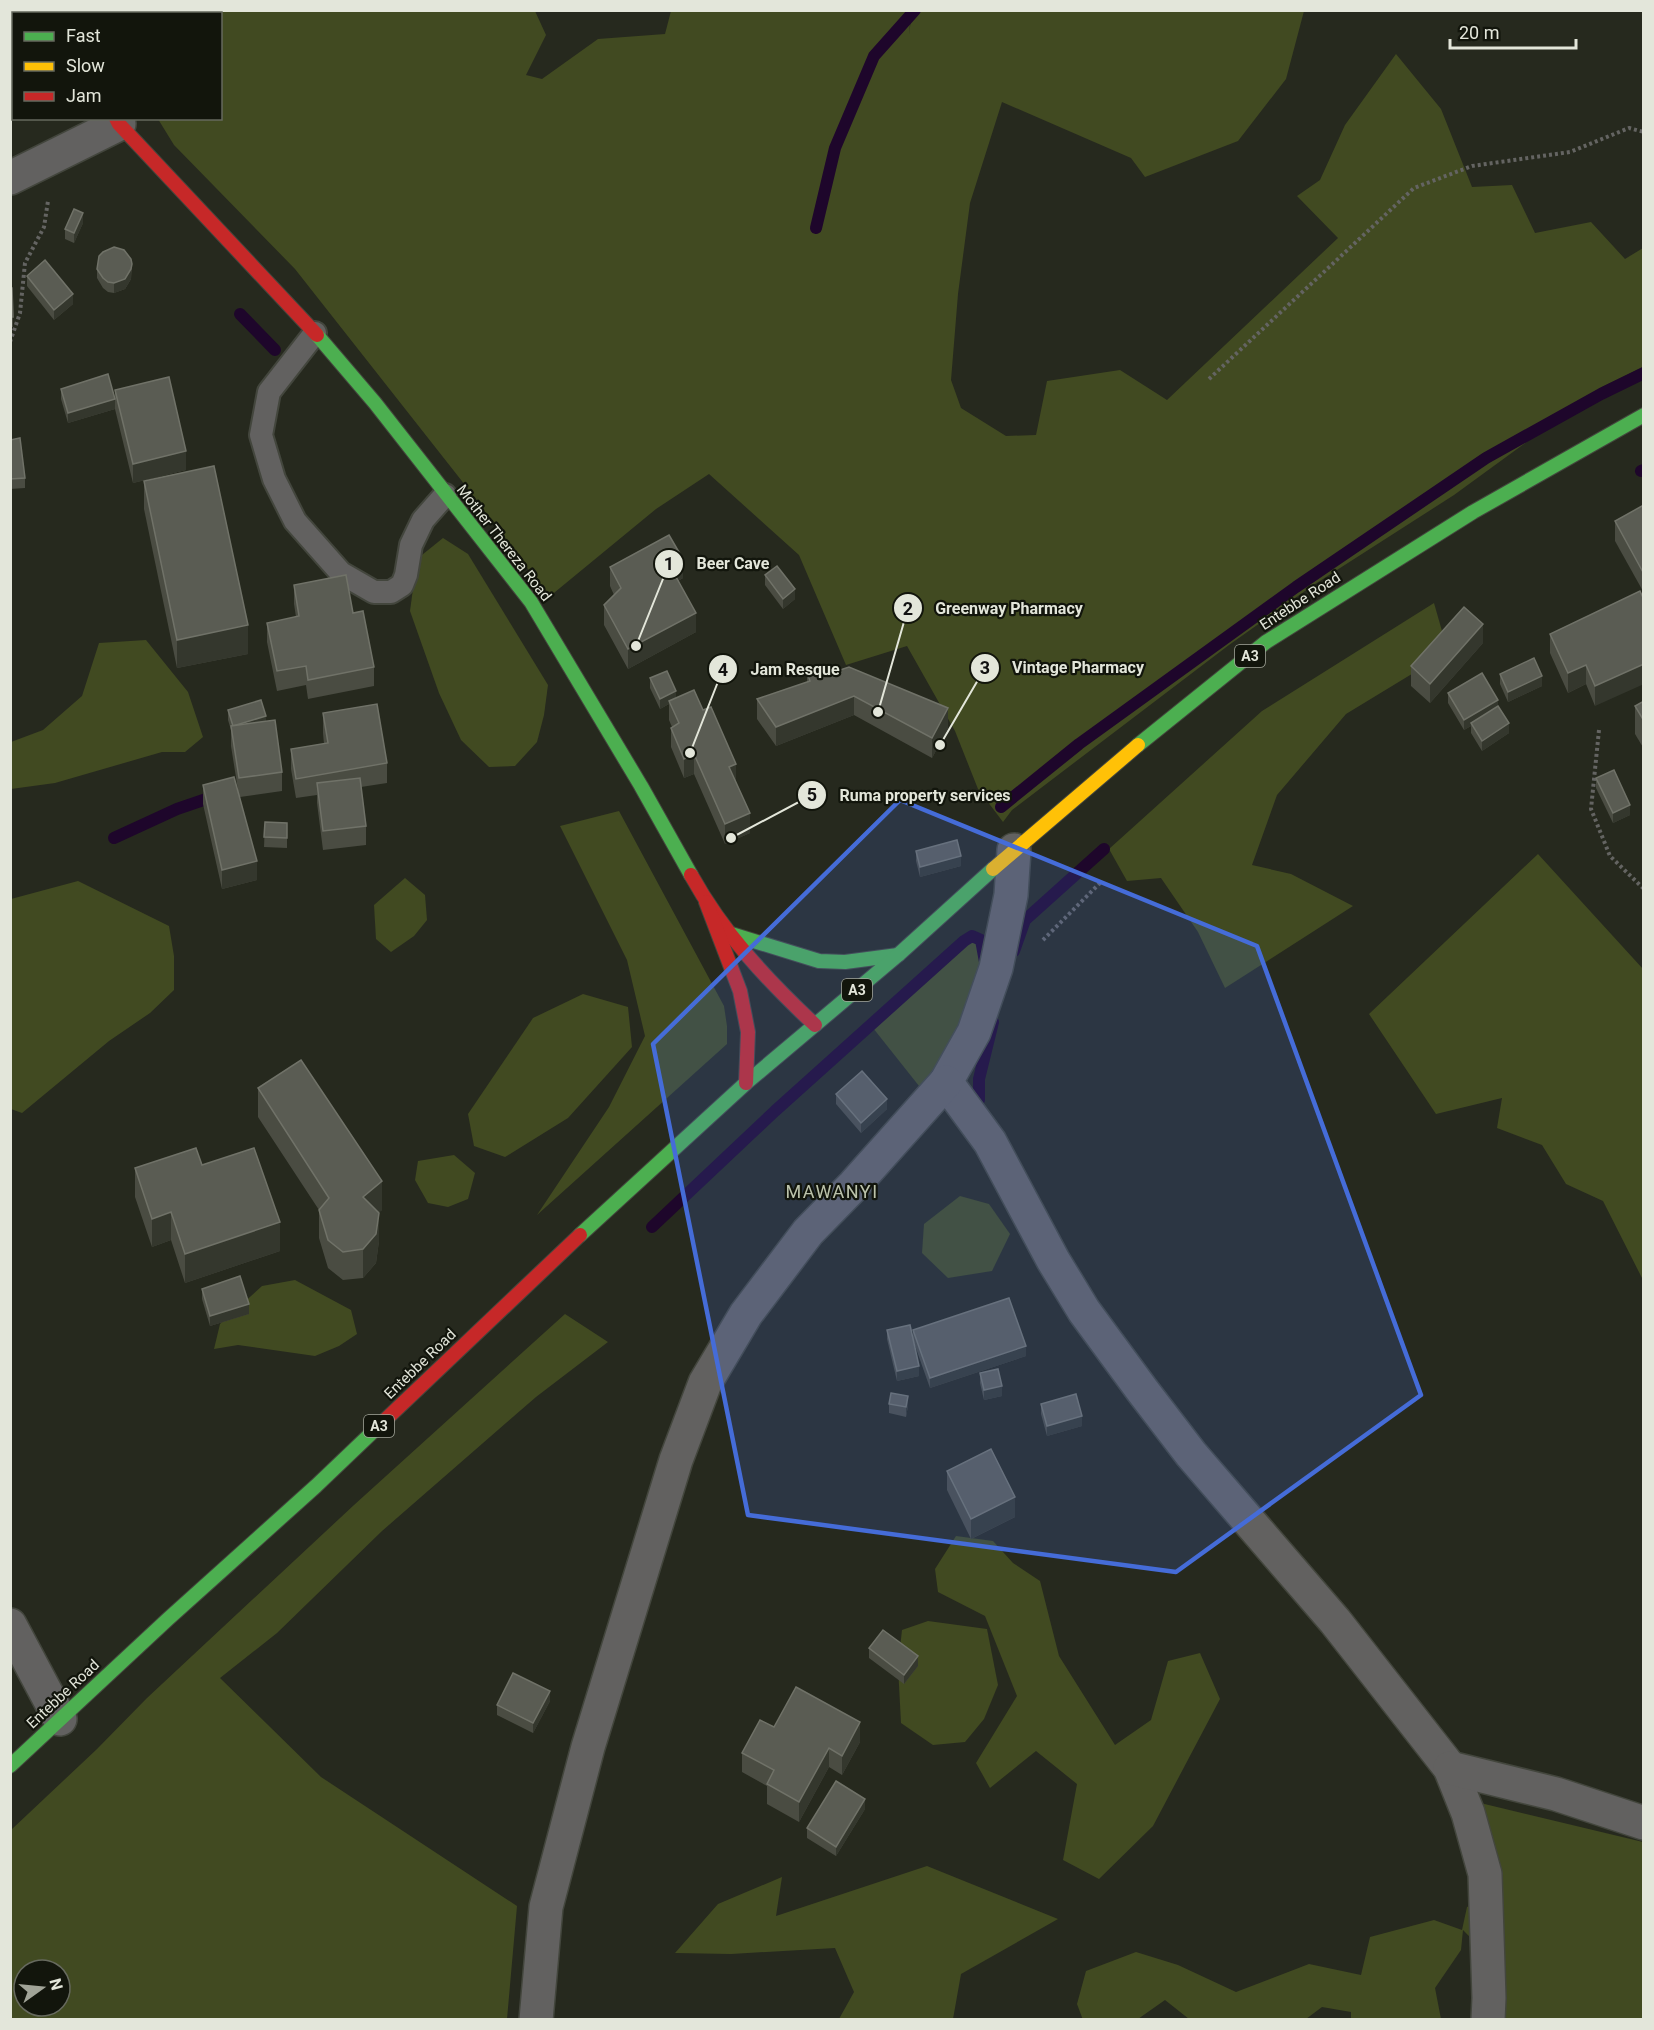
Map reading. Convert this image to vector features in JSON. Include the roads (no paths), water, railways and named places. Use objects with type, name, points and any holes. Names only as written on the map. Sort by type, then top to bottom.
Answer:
[{"type":"main road","name":"Mother Thereza Road","points":[[117,121],[315,333],[375,403],[531,602],[641,786],[706,902],[728,933],[778,990],[815,1025]]},
{"type":"main road","name":"Entebbe Road","points":[[898,955],[1014,850],[1138,745],[1266,642],[1473,512],[1644,415]]},
{"type":"main road","points":[[706,902],[740,991],[748,1032],[746,1083]]},
{"type":"main road","points":[[728,933],[819,961],[845,962],[898,955]]},
{"type":"main road","name":"A3","points":[[746,1083],[898,955]]},
{"type":"main road","name":"Entebbe Road","points":[[10,1766],[316,1486],[529,1282],[746,1083]]},
{"type":"street","points":[[10,178],[117,121]]},
{"type":"street","points":[[536,2019],[546,1907],[588,1747],[676,1460],[705,1383],[746,1314],[808,1232],[854,1185],[946,1082],[974,1032],[996,968],[1011,895],[1014,850]]},
{"type":"street","points":[[946,1082],[990,1142],[1053,1260],[1084,1311],[1142,1390],[1191,1454],[1335,1621],[1450,1768],[1468,1814],[1485,1874],[1488,2019]]},
{"type":"street","points":[[10,1625],[60,1719]]},
{"type":"street","points":[[1450,1768],[1556,1794],[1644,1823]]},
{"type":"lane","points":[[315,333],[269,392],[261,435],[274,479],[295,521],[341,573],[374,592],[391,592],[402,585],[411,545],[423,520],[445,495]]},
{"type":"waterway","points":[[816,228],[835,148],[874,56],[915,10]]},
{"type":"waterway","points":[[240,314],[275,350]]},
{"type":"waterway","points":[[1001,807],[1079,744],[1296,587],[1486,458],[1601,394],[1644,373]]},
{"type":"waterway","points":[[114,838],[177,809],[218,795]]},
{"type":"waterway","points":[[1014,951],[1025,920],[1104,849]]},
{"type":"waterway","points":[[652,1227],[775,1111],[964,941],[972,936],[981,940],[985,962]]},
{"type":"waterway","points":[[979,1100],[979,1079],[993,1022]]},
{"type":"place","name":"Beer Cave","points":[[636,646]]},
{"type":"place","name":"Greenway Pharmacy","points":[[878,712]]},
{"type":"place","name":"Vintage Pharmacy","points":[[940,745]]},
{"type":"place","name":"Jam Resque","points":[[690,753]]},
{"type":"place","name":"Ruma property services","points":[[731,838]]},
{"type":"district","name":"MAWANYI","points":[[832,1191]]}]
